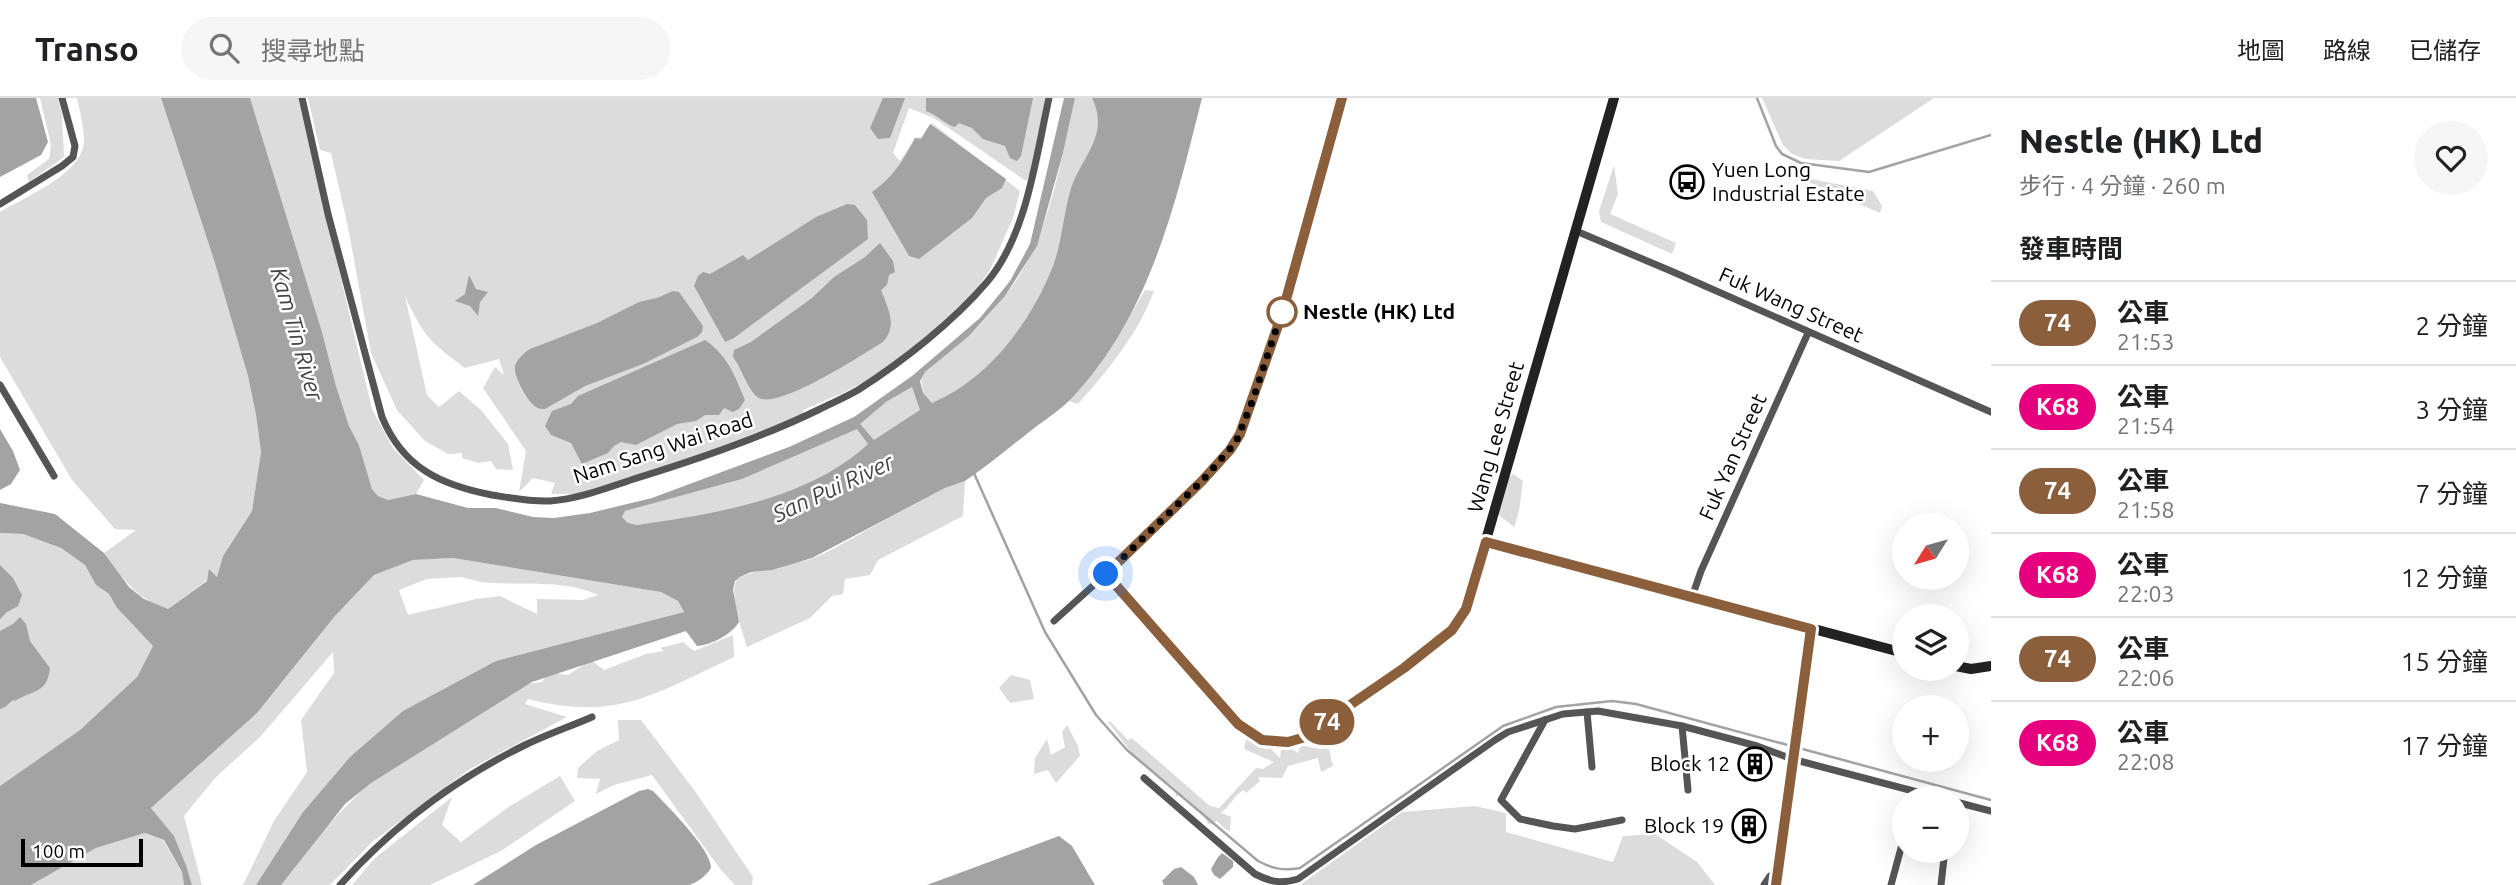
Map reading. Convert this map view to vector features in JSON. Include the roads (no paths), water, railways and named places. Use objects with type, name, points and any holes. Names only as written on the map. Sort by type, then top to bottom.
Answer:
[{"type":"street","points":[[0,204],[73,157],[75,146],[62,98]]},
{"type":"street","name":"Nam Sang Wai Road","points":[[302,98],[328,214],[382,417],[389,433],[412,462],[442,481],[508,498],[549,501],[577,497],[697,459],[795,421],[857,390],[922,343],[981,288],[996,271],[1010,245],[1029,184],[1049,98]]},
{"type":"street","points":[[1054,621],[1202,481],[1230,450],[1240,434],[1282,314],[1342,98]]},
{"type":"street","name":"Wang Lee Street","points":[[1106,574],[1238,724],[1262,740],[1288,742],[1312,732],[1404,668],[1452,630],[1466,609],[1614,98]]},
{"type":"street","name":"Fuk Wang Street","points":[[1576,231],[1991,412]]},
{"type":"street","name":"Fuk Yan Street","points":[[1692,597],[1808,333]]},
{"type":"street","points":[[0,385],[54,476]]},
{"type":"street","points":[[1486,542],[1892,650]]},
{"type":"street","points":[[1776,885],[1811,629]]},
{"type":"street","points":[[1969,669],[1991,666]]},
{"type":"street","points":[[1144,778],[1255,873],[1282,883],[1298,879],[1508,732],[1563,714],[1598,711],[1682,726],[1892,787]]},
{"type":"street","points":[[1587,712],[1592,767]]},
{"type":"street","points":[[340,885],[400,825],[474,773],[524,746],[592,717]]},
{"type":"street","points":[[1545,720],[1501,800],[1520,819],[1553,826],[1575,829],[1622,820]]},
{"type":"street","points":[[1682,726],[1688,790]]},
{"type":"street","points":[[1969,805],[1991,811]]},
{"type":"street","points":[[1891,885],[1895,863]]},
{"type":"street","points":[[1941,885],[1943,863]]},
{"type":"street","points":[[1764,885],[1770,876],[1777,873]]},
{"type":"water","points":[[0,98],[36,98],[48,142],[41,155],[0,177]]},
{"type":"water","points":[[161,98],[250,98],[336,386],[349,426],[359,445],[372,489],[378,496],[388,500],[416,494],[468,508],[496,508],[533,517],[554,518],[590,513],[652,498],[789,447],[854,417],[912,376],[980,318],[1010,281],[1030,244],[1064,98],[1075,98],[1037,246],[1005,296],[969,336],[925,372],[920,381],[923,393],[932,403],[953,393],[990,364],[1006,346],[1033,308],[1044,287],[1056,257],[1074,180],[1096,136],[1097,112],[1092,98],[1202,98],[1170,219],[1140,295],[1121,332],[1071,399],[965,481],[945,488],[812,558],[740,577],[735,581],[733,590],[739,622],[726,635],[714,641],[697,646],[686,631],[532,682],[371,783],[345,804],[281,885],[256,885],[303,812],[350,757],[403,711],[496,661],[684,612],[678,601],[661,592],[453,558],[413,560],[374,575],[335,616],[257,713],[151,808],[174,836],[192,885],[184,885],[182,872],[164,840],[145,833],[96,848],[31,885],[0,885],[0,786],[80,730],[137,677],[153,646],[117,608],[109,594],[96,585],[85,565],[61,548],[23,534],[0,533],[0,503],[55,514],[104,553],[129,587],[144,599],[168,609],[207,581],[209,569],[217,577],[223,556],[252,511],[261,452],[248,376],[214,260]],"holes":[[[912,387],[920,410],[874,440],[860,424],[886,402]],[[857,429],[868,444],[844,463],[790,491],[729,509],[667,521],[637,525],[628,523],[622,517],[625,511],[742,479]]]},
{"type":"water","points":[[883,98],[905,98],[890,138],[878,139],[870,128]]},
{"type":"water","points":[[926,98],[1033,98],[1021,156],[1017,161],[1010,158],[1005,146],[983,139],[972,128],[959,123],[955,127],[952,126],[926,111]]},
{"type":"water","points":[[930,124],[1006,179],[1002,188],[986,198],[972,218],[919,259],[909,256],[872,192],[892,174],[915,138],[921,139]]},
{"type":"water","points":[[847,204],[855,205],[867,220],[868,239],[725,342],[694,286],[698,276],[703,272],[710,274],[743,255],[748,260],[816,217]]},
{"type":"water","points":[[880,243],[893,261],[895,272],[889,275],[887,285],[881,290],[891,323],[888,336],[883,342],[841,368],[784,396],[770,399],[755,395],[733,357],[734,350],[751,342],[812,298],[834,277],[865,257]]},
{"type":"water","points":[[469,275],[476,289],[488,292],[480,302],[478,316],[470,306],[455,301],[465,294]]},
{"type":"water","points":[[673,291],[679,292],[703,326],[697,337],[643,364],[585,386],[545,409],[537,408],[529,400],[519,382],[515,366],[521,356],[530,349],[597,323],[639,302]]},
{"type":"water","points":[[705,340],[725,359],[734,374],[745,400],[739,409],[733,412],[724,408],[719,415],[705,415],[696,421],[677,424],[636,445],[621,442],[608,453],[582,464],[571,443],[551,435],[545,426],[552,411],[571,404],[578,396]]},
{"type":"water","points":[[0,429],[20,470],[11,484],[0,490]]},
{"type":"water","points":[[0,565],[13,578],[22,595],[18,606],[0,619]]},
{"type":"water","points":[[20,617],[26,624],[30,641],[50,668],[43,687],[0,709],[0,631]]},
{"type":"water","points":[[648,789],[688,828],[704,850],[711,868],[696,882],[689,885],[473,885],[536,845],[639,791]]},
{"type":"water","points":[[1059,836],[1072,846],[1095,885],[927,885]]},
{"type":"water","points":[[1222,853],[1233,861],[1233,867],[1220,879],[1211,869]]},
{"type":"water","points":[[1181,867],[1194,877],[1198,885],[1164,885],[1162,881],[1174,869]]},
{"type":"waterway","points":[[1757,98],[1776,146],[1782,154],[1801,163],[1869,172],[1991,135]]},
{"type":"waterway","points":[[973,471],[1045,632],[1096,715],[1127,750],[1258,861],[1274,868],[1300,868],[1503,726],[1556,707],[1612,701],[1636,704],[1991,800]]},
{"type":"place","name":"Yuen Long Industrial Estate","points":[[1687,182]]},
{"type":"place","name":"Nestle (HK) Ltd","points":[[1282,312]]},
{"type":"place","name":"Block 12","points":[[1755,764]]},
{"type":"place","name":"Block 19","points":[[1749,826]]},
{"type":"water label","name":"Kam Tin River","points":[[297,334]]},
{"type":"water label","name":"San Pui River","points":[[833,488]]}]
